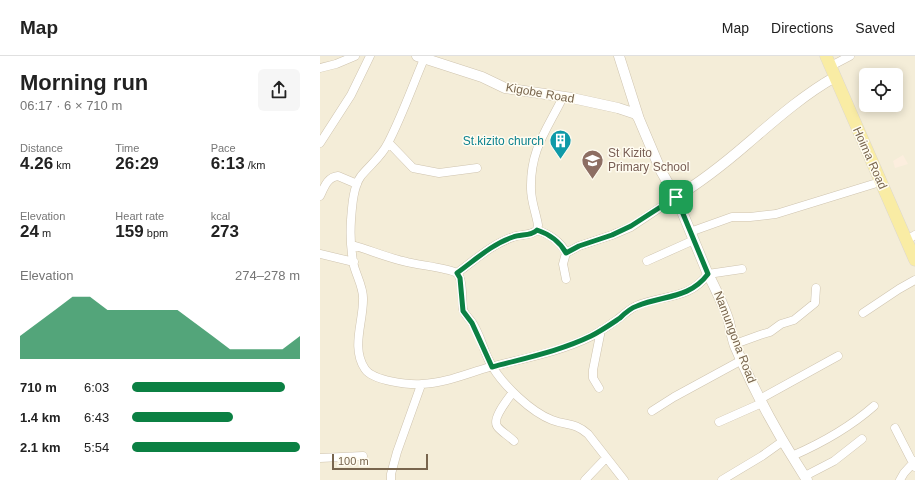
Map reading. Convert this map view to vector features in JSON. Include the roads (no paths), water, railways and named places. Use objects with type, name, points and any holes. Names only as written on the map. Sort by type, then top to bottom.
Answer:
[{"type":"main road","name":"Hoima Road","points":[[830,66],[880,182],[911,238],[915,260]]},
{"type":"street","points":[[320,68],[336,64],[355,56]]},
{"type":"street","points":[[320,143],[351,96],[370,56]]},
{"type":"street","name":"Namungona Road","points":[[619,56],[639,119],[661,171],[676,197],[708,274],[713,282],[742,360],[761,401],[806,478]]},
{"type":"street","points":[[566,279],[563,264],[566,253],[579,246],[612,235],[631,226],[695,186],[809,93],[830,66],[850,56]]},
{"type":"street","points":[[419,57],[388,142],[380,154],[360,177],[357,184],[351,218],[354,262],[363,296],[358,344],[363,366],[367,372],[373,376],[421,385],[449,380],[557,350],[592,336],[638,306],[691,290],[702,282],[708,274],[719,271],[742,269]]},
{"type":"street","name":"Kigobe Road","points":[[419,57],[482,77],[506,88],[618,108],[636,114],[639,119]]},
{"type":"street","points":[[352,244],[407,263],[457,273],[498,243],[513,237],[533,233],[537,230],[538,225],[531,190],[532,167],[544,130],[563,97]]},
{"type":"street","points":[[388,142],[413,168],[439,173],[477,168]]},
{"type":"street","points":[[320,196],[328,181],[334,176],[338,176],[357,184]]},
{"type":"street","points":[[647,261],[732,216],[750,217],[776,214],[880,182]]},
{"type":"street","points":[[537,230],[545,233],[555,240],[561,245],[566,253]]},
{"type":"street","points":[[320,254],[354,262]]},
{"type":"street","points":[[457,273],[460,278],[463,311],[472,323],[492,367],[512,392],[552,420],[576,425],[581,428],[588,434],[624,480]]},
{"type":"street","points":[[863,313],[915,280]]},
{"type":"street","points":[[735,344],[770,332],[781,324],[794,320],[803,314],[815,303],[816,288]]},
{"type":"street","points":[[599,388],[593,378],[593,370],[601,330]]},
{"type":"street","points":[[719,422],[761,401],[838,356]]},
{"type":"street","points":[[652,411],[674,397],[742,360]]},
{"type":"street","points":[[391,480],[391,474],[397,452],[421,385]]},
{"type":"street","points":[[512,392],[499,412],[496,418],[496,424],[514,440]]},
{"type":"street","points":[[792,456],[830,438],[846,428],[874,406]]},
{"type":"street","points":[[895,428],[915,467]]},
{"type":"street","points":[[806,478],[834,460],[862,439]]},
{"type":"street","points":[[722,480],[762,456],[783,441]]},
{"type":"street","points":[[320,458],[363,456]]},
{"type":"street","points":[[585,480],[606,458]]},
{"type":"street","points":[[900,480],[915,460]]},
{"type":"place","name":"St.kizito church","points":[[560,160]]},
{"type":"place","name":"St Kizito Primary School","points":[[592,180]]}]
